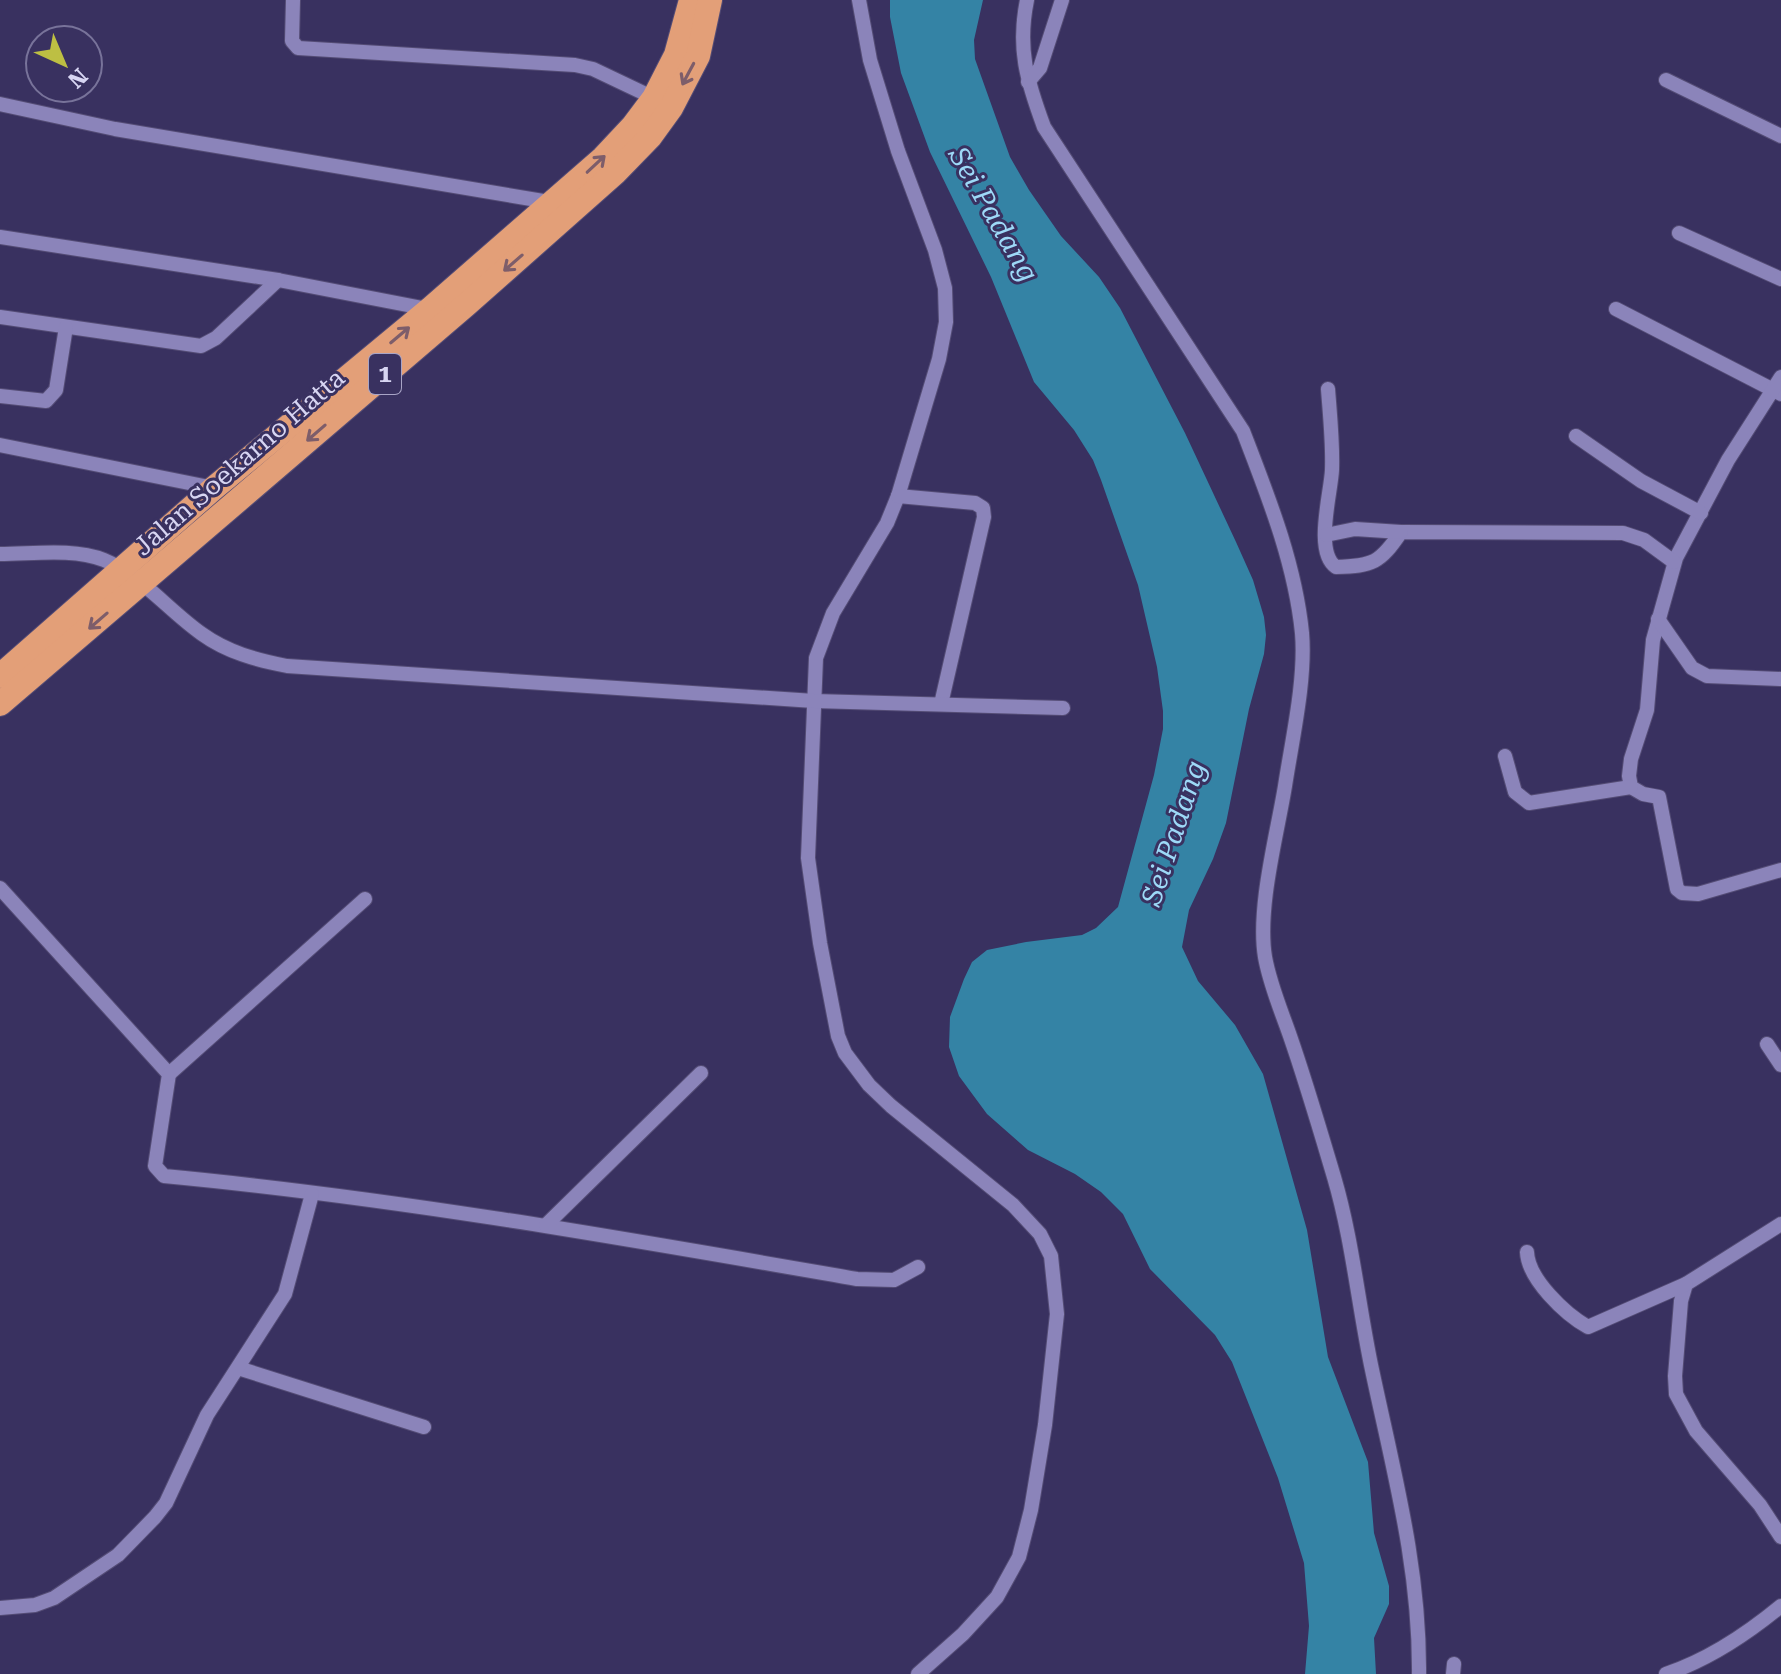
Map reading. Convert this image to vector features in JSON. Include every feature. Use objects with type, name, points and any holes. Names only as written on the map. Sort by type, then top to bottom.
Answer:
[{"type":"highway","name":"Jalan Soekarno Hatta","points":[[564,206],[654,98],[676,55],[691,0]]},
{"type":"highway","name":"Jalan Soekarno Hatta","points":[[0,676],[131,577],[564,206],[650,137],[671,108],[698,56],[710,0]]},
{"type":"highway","name":"Jalan Soekarno Hatta","points":[[0,704],[131,577],[214,488],[442,312]]},
{"type":"street","points":[[293,0],[292,41],[298,48],[575,65],[593,69],[654,98]]},
{"type":"street","points":[[859,0],[870,60],[898,151],[935,250],[945,288],[946,322],[939,359],[898,496],[887,523],[833,613],[816,658],[808,858],[820,943],[842,1044],[855,1067],[891,1106],[1013,1205],[1040,1234],[1051,1256],[1057,1314],[1045,1425],[1031,1510],[1019,1557],[997,1597],[963,1634],[918,1674]]},
{"type":"street","points":[[1027,0],[1022,56],[1044,127],[1243,431],[1264,484],[1295,591],[1302,636],[1298,696],[1264,917],[1265,954],[1274,993],[1335,1181],[1355,1271],[1371,1364],[1412,1555],[1419,1674]]},
{"type":"street","points":[[1028,82],[1040,68],[1062,0]]},
{"type":"street","points":[[1666,80],[1781,136]]},
{"type":"street","points":[[0,104],[115,129],[564,206]]},
{"type":"street","points":[[1679,233],[1781,279]]},
{"type":"street","points":[[0,237],[278,280],[442,312]]},
{"type":"street","points":[[0,317],[194,346],[206,345],[278,280]]},
{"type":"street","points":[[1616,309],[1778,387],[1728,460],[1674,562],[1658,619],[1648,676],[1647,710],[1631,759],[1631,787]]},
{"type":"street","points":[[0,396],[46,401],[52,397],[56,390],[66,327]]},
{"type":"street","points":[[1328,389],[1332,468],[1331,492],[1325,516],[1327,556],[1336,567],[1366,566],[1378,561],[1401,532]]},
{"type":"street","points":[[1576,436],[1641,481],[1701,513]]},
{"type":"street","points":[[0,445],[214,488]]},
{"type":"street","points":[[898,496],[975,503],[983,508],[984,517],[941,704]]},
{"type":"street","points":[[1326,535],[1355,529],[1623,533],[1644,540],[1674,562]]},
{"type":"street","points":[[0,554],[86,555],[131,577],[203,635],[225,648],[287,666],[814,701],[1063,708]]},
{"type":"street","points":[[1658,619],[1692,668],[1707,676],[1781,679]]},
{"type":"street","points":[[1505,756],[1515,792],[1529,803],[1631,787],[1643,794],[1659,797],[1677,889],[1682,893],[1698,894],[1781,870]]},
{"type":"street","points":[[0,888],[169,1074]]},
{"type":"street","points":[[365,899],[169,1074],[155,1166],[158,1172],[164,1176],[546,1225],[857,1279],[894,1280],[918,1267]]},
{"type":"street","points":[[1767,1044],[1781,1065]]},
{"type":"street","points":[[546,1225],[701,1073]]},
{"type":"street","points":[[0,1608],[35,1605],[54,1598],[103,1567],[141,1534],[166,1503],[207,1415],[285,1294],[312,1194]]},
{"type":"street","points":[[1527,1252],[1529,1266],[1538,1282],[1588,1327],[1686,1284],[1781,1224]]},
{"type":"street","points":[[1686,1284],[1681,1301],[1676,1394],[1696,1431],[1760,1505],[1781,1537]]},
{"type":"street","points":[[238,1368],[424,1427]]},
{"type":"street","points":[[1666,1674],[1743,1636],[1781,1606]]},
{"type":"water","name":"Sei Padang","points":[[890,0],[983,0],[974,40],[975,59],[1010,157],[1061,236],[1099,277],[1120,308],[1185,433],[1236,542],[1253,580],[1264,617],[1264,654],[1249,709],[1226,823],[1189,910],[1182,947],[1198,981],[1235,1025],[1263,1074],[1307,1230],[1328,1357],[1368,1462],[1374,1533],[1389,1586],[1389,1604],[1374,1638],[1376,1674],[1305,1674],[1309,1626],[1304,1563],[1278,1478],[1232,1362],[1215,1335],[1150,1269],[1123,1214],[1101,1192],[1075,1174],[1028,1150],[987,1114],[959,1076],[949,1047],[950,1017],[972,962],[987,950],[1082,935],[1096,928],[1118,907],[1154,775],[1163,729],[1157,667],[1138,585],[1101,480],[1093,460],[1074,430],[1034,382],[991,277],[930,152],[901,73],[890,17]]}]
